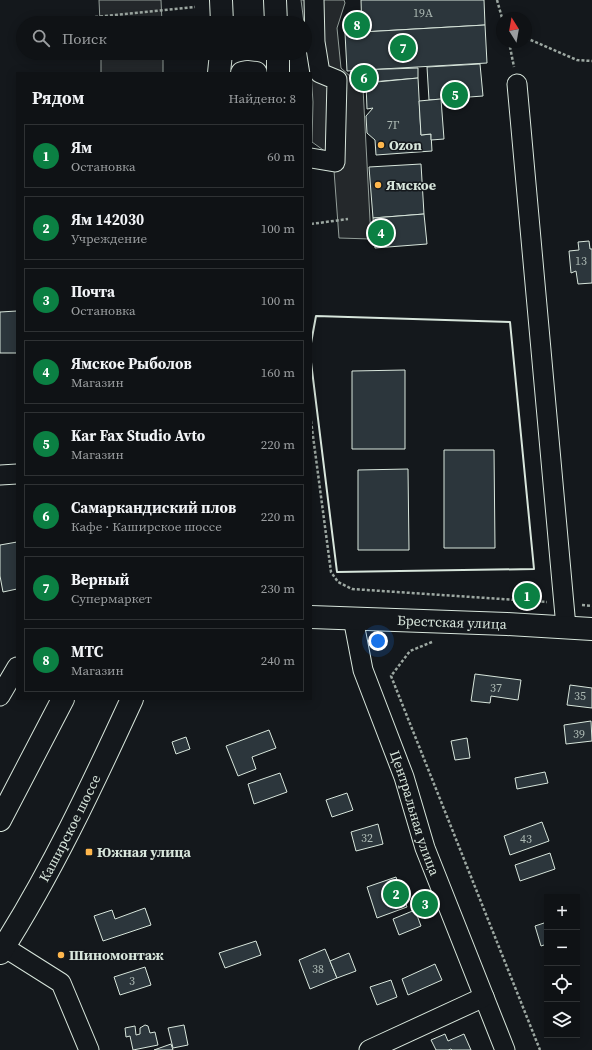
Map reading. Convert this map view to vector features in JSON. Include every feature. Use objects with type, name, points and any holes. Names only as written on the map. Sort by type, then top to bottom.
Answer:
[{"type":"main road","points":[[222,0],[222,16]]},
{"type":"main road","points":[[275,0],[276,16]]},
{"type":"main road","points":[[219,72],[220,60]]},
{"type":"main road","points":[[278,60],[278,72]]},
{"type":"main road","name":"Брестская улица","points":[[312,617],[592,628]]},
{"type":"main road","points":[[0,820],[62,700]]},
{"type":"main road","name":"Каширское шоссе","points":[[2,950],[29,906],[90,789],[132,700]]},
{"type":"main road","points":[[116,734],[139,700]]},
{"type":"main road","points":[[0,918],[7,918],[29,906]]},
{"type":"street","points":[[312,158],[335,162],[337,80],[320,73],[315,42],[314,0]]},
{"type":"street","points":[[517,84],[566,627]]},
{"type":"street","points":[[0,475],[16,474]]},
{"type":"street","name":"Центральная улица","points":[[353,618],[363,670],[404,777],[427,854],[505,1050]]},
{"type":"street","points":[[0,696],[16,669]]},
{"type":"street","points":[[2,950],[61,983],[89,1050]]},
{"type":"street","points":[[369,1050],[484,997]]},
{"type":"path","points":[[496,0],[500,12]]},
{"type":"path","points":[[105,16],[195,7]]},
{"type":"path","points":[[532,41],[577,60],[592,61]]},
{"type":"path","points":[[510,48],[517,84]]},
{"type":"path","points":[[312,224],[348,219]]},
{"type":"path","points":[[312,429],[331,572],[338,582],[352,589],[563,604]]},
{"type":"path","points":[[435,641],[410,651],[391,676],[540,1050]]},
{"type":"shaded area","points":[[99,0],[161,0],[162,16],[100,16]]},
{"type":"shaded area","points":[[301,0],[344,0],[345,3],[337,28],[341,68],[363,88],[371,239],[339,238],[333,157],[312,142],[312,72],[310,72],[309,60],[312,60],[312,16],[303,16]]},
{"type":"shaded area","points":[[101,60],[163,60],[163,72],[101,72]]},
{"type":"building","points":[[361,0],[484,0],[485,25],[362,32]]},
{"type":"building","points":[[485,25],[487,63],[347,71],[345,33]]},
{"type":"building","points":[[480,64],[483,96],[429,100],[427,67]]},
{"type":"building","points":[[418,68],[418,78],[360,83],[358,70]]},
{"type":"building","points":[[418,78],[421,135],[431,134],[432,151],[376,155],[375,140],[367,133],[366,116],[373,108],[367,109],[366,83]]},
{"type":"building","points":[[441,99],[444,139],[431,140],[431,134],[421,135],[419,101]]},
{"type":"building","points":[[421,164],[424,214],[373,218],[369,167]]},
{"type":"building","points":[[424,214],[427,244],[375,248],[373,218]]},
{"type":"building","points":[[589,241],[590,249],[592,249],[592,283],[578,284],[576,271],[571,273],[569,251],[579,250],[578,242]]},
{"type":"building","points":[[16,311],[16,353],[0,353],[0,312]]},
{"type":"building","points":[[405,370],[405,449],[352,449],[352,371]]},
{"type":"building","points":[[444,450],[494,450],[495,548],[444,548]]},
{"type":"building","points":[[408,469],[409,550],[358,550],[358,470]]},
{"type":"building","points":[[16,542],[16,589],[3,592],[0,576],[0,545]]},
{"type":"building","points":[[475,674],[521,680],[518,700],[491,696],[490,703],[471,701]]},
{"type":"building","points":[[570,685],[592,688],[592,708],[567,705]]},
{"type":"building","points":[[591,721],[592,741],[566,744],[564,725]]},
{"type":"building","points":[[269,730],[276,748],[252,757],[256,769],[238,776],[226,746]]},
{"type":"building","points":[[186,737],[190,749],[176,754],[172,742]]},
{"type":"building","points":[[467,738],[470,758],[455,760],[451,741]]},
{"type":"building","points":[[545,772],[548,783],[517,789],[515,778]]},
{"type":"building","points":[[280,773],[287,792],[254,804],[248,784]]},
{"type":"building","points":[[347,793],[353,810],[332,817],[326,800]]},
{"type":"building","points":[[542,822],[549,841],[510,855],[504,836]]},
{"type":"building","points":[[378,824],[383,844],[356,851],[351,832]]},
{"type":"building","points":[[550,853],[555,869],[520,881],[515,865]]},
{"type":"building","points":[[396,877],[407,907],[377,918],[367,887]]},
{"type":"building","points":[[145,908],[151,925],[103,941],[94,916],[112,910],[115,919]]},
{"type":"building","points":[[415,910],[421,926],[399,935],[393,919]]},
{"type":"building","points":[[544,923],[544,945],[541,946],[535,926]]},
{"type":"building","points":[[256,941],[261,955],[225,968],[219,953]]},
{"type":"building","points":[[325,949],[337,978],[310,989],[299,960]]},
{"type":"building","points":[[349,953],[356,971],[337,978],[330,961]]},
{"type":"building","points":[[435,964],[442,980],[408,995],[402,979]]},
{"type":"building","points":[[145,967],[151,985],[120,995],[114,977]]},
{"type":"building","points":[[391,980],[397,997],[377,1005],[370,987]]},
{"type":"building","points":[[145,1025],[148,1026],[150,1033],[155,1032],[158,1045],[133,1050],[130,1036],[126,1037],[125,1028],[135,1026],[136,1035],[140,1034],[140,1028]]},
{"type":"building","points":[[184,1025],[188,1045],[173,1048],[168,1028]]},
{"type":"building","points":[[445,1034],[448,1041],[464,1034],[471,1050],[436,1050],[431,1040]]},
{"type":"building","points":[[171,1044],[173,1050],[154,1050]]},
{"type":"wall","points":[[312,338],[316,316],[510,322],[534,569],[337,572],[312,370]]},
{"type":"place","name":"МТС","points":[[357,25]]},
{"type":"place","name":"Верный","points":[[403,48]]},
{"type":"place","name":"Самаркандиский плов","points":[[364,78]]},
{"type":"place","name":"Kar Fax Studio Avto","points":[[455,95]]},
{"type":"place","name":"Ozon","points":[[381,145]]},
{"type":"place","name":"Ямское","points":[[378,185]]},
{"type":"place","name":"Ямское Рыболов","points":[[381,233]]},
{"type":"place","name":"Ям","points":[[527,596]]},
{"type":"place","name":"Южная улица","points":[[89,852]]},
{"type":"place","name":"Ям 142030","points":[[396,894]]},
{"type":"place","name":"Почта","points":[[425,904]]},
{"type":"place","name":"Шиномонтаж","points":[[61,955]]}]
